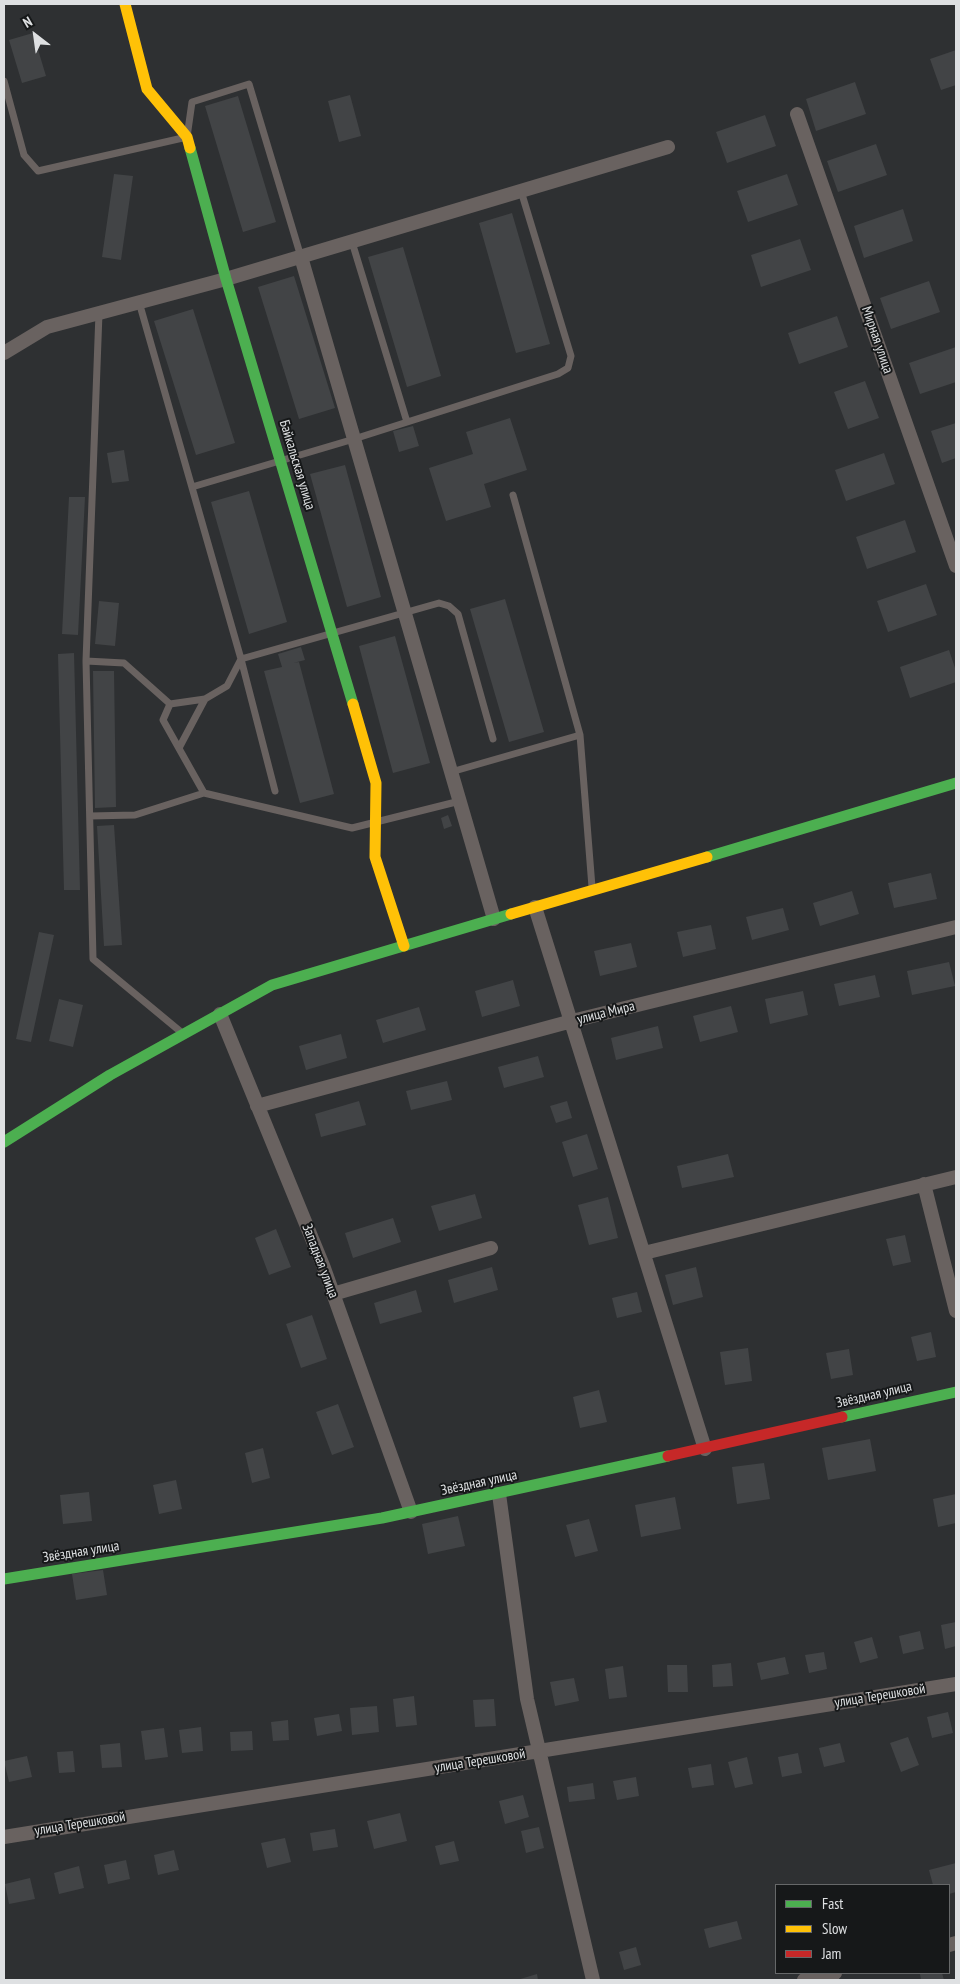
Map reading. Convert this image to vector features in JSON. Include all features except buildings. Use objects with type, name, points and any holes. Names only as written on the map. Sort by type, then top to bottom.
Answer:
[{"type":"street","name":"Байкальская улица","points":[[125,4],[147,89],[187,138],[226,279],[376,783],[375,857],[404,946]]},
{"type":"street","name":"Мирная улица","points":[[797,114],[956,566]]},
{"type":"street","points":[[4,353],[47,327],[226,279],[668,147]]},
{"type":"street","points":[[301,257],[494,919]]},
{"type":"street","points":[[4,1142],[110,1075],[272,985],[956,783]]},
{"type":"street","points":[[535,907],[705,1449]]},
{"type":"street","name":"улица Мира","points":[[257,1106],[572,1021],[956,927]]},
{"type":"street","name":"Западная улица","points":[[220,1014],[333,1294],[411,1512]]},
{"type":"street","points":[[644,1252],[956,1176]]},
{"type":"street","points":[[924,1184],[956,1311]]},
{"type":"street","points":[[333,1294],[491,1248]]},
{"type":"street","name":"Звёздная улица","points":[[4,1579],[411,1512],[705,1449],[956,1392]]},
{"type":"street","points":[[499,1494],[527,1699],[593,1980]]},
{"type":"street","name":"улица Терешковой","points":[[4,1837],[956,1684]]},
{"type":"street","points":[[804,1980],[831,1974]]},
{"type":"lane","points":[[4,81],[24,155],[38,171],[187,138],[192,102],[249,84],[301,257]]},
{"type":"lane","points":[[192,487],[354,439],[558,374],[568,368],[571,356],[521,191]]},
{"type":"lane","points":[[352,242],[407,422]]},
{"type":"lane","points":[[139,302],[241,659],[275,791]]},
{"type":"lane","points":[[99,313],[86,661],[93,958],[184,1034]]},
{"type":"lane","points":[[513,495],[580,735],[592,890]]},
{"type":"lane","points":[[86,661],[124,663],[170,704],[206,699],[227,686],[241,659],[439,603],[449,606],[458,614],[493,739]]},
{"type":"lane","points":[[179,748],[206,699]]},
{"type":"lane","points":[[170,704],[163,720],[204,793]]},
{"type":"lane","points":[[451,772],[580,735]]},
{"type":"lane","points":[[90,816],[135,815],[204,793],[352,828],[460,801]]},
{"type":"traffic: fast","points":[[190,148],[226,279],[353,704]]},
{"type":"traffic: fast","points":[[707,857],[956,783]]},
{"type":"traffic: fast","points":[[4,1142],[110,1075],[272,985],[511,914]]},
{"type":"traffic: fast","points":[[842,1417],[956,1392]]},
{"type":"traffic: fast","points":[[4,1579],[382,1518],[668,1456]]},
{"type":"traffic: slow","points":[[125,4],[147,89],[187,137],[190,148]]},
{"type":"traffic: slow","points":[[353,704],[376,783],[375,857],[404,946]]},
{"type":"traffic: slow","points":[[511,914],[707,857]]},
{"type":"traffic: jam","points":[[668,1456],[842,1417]]}]
